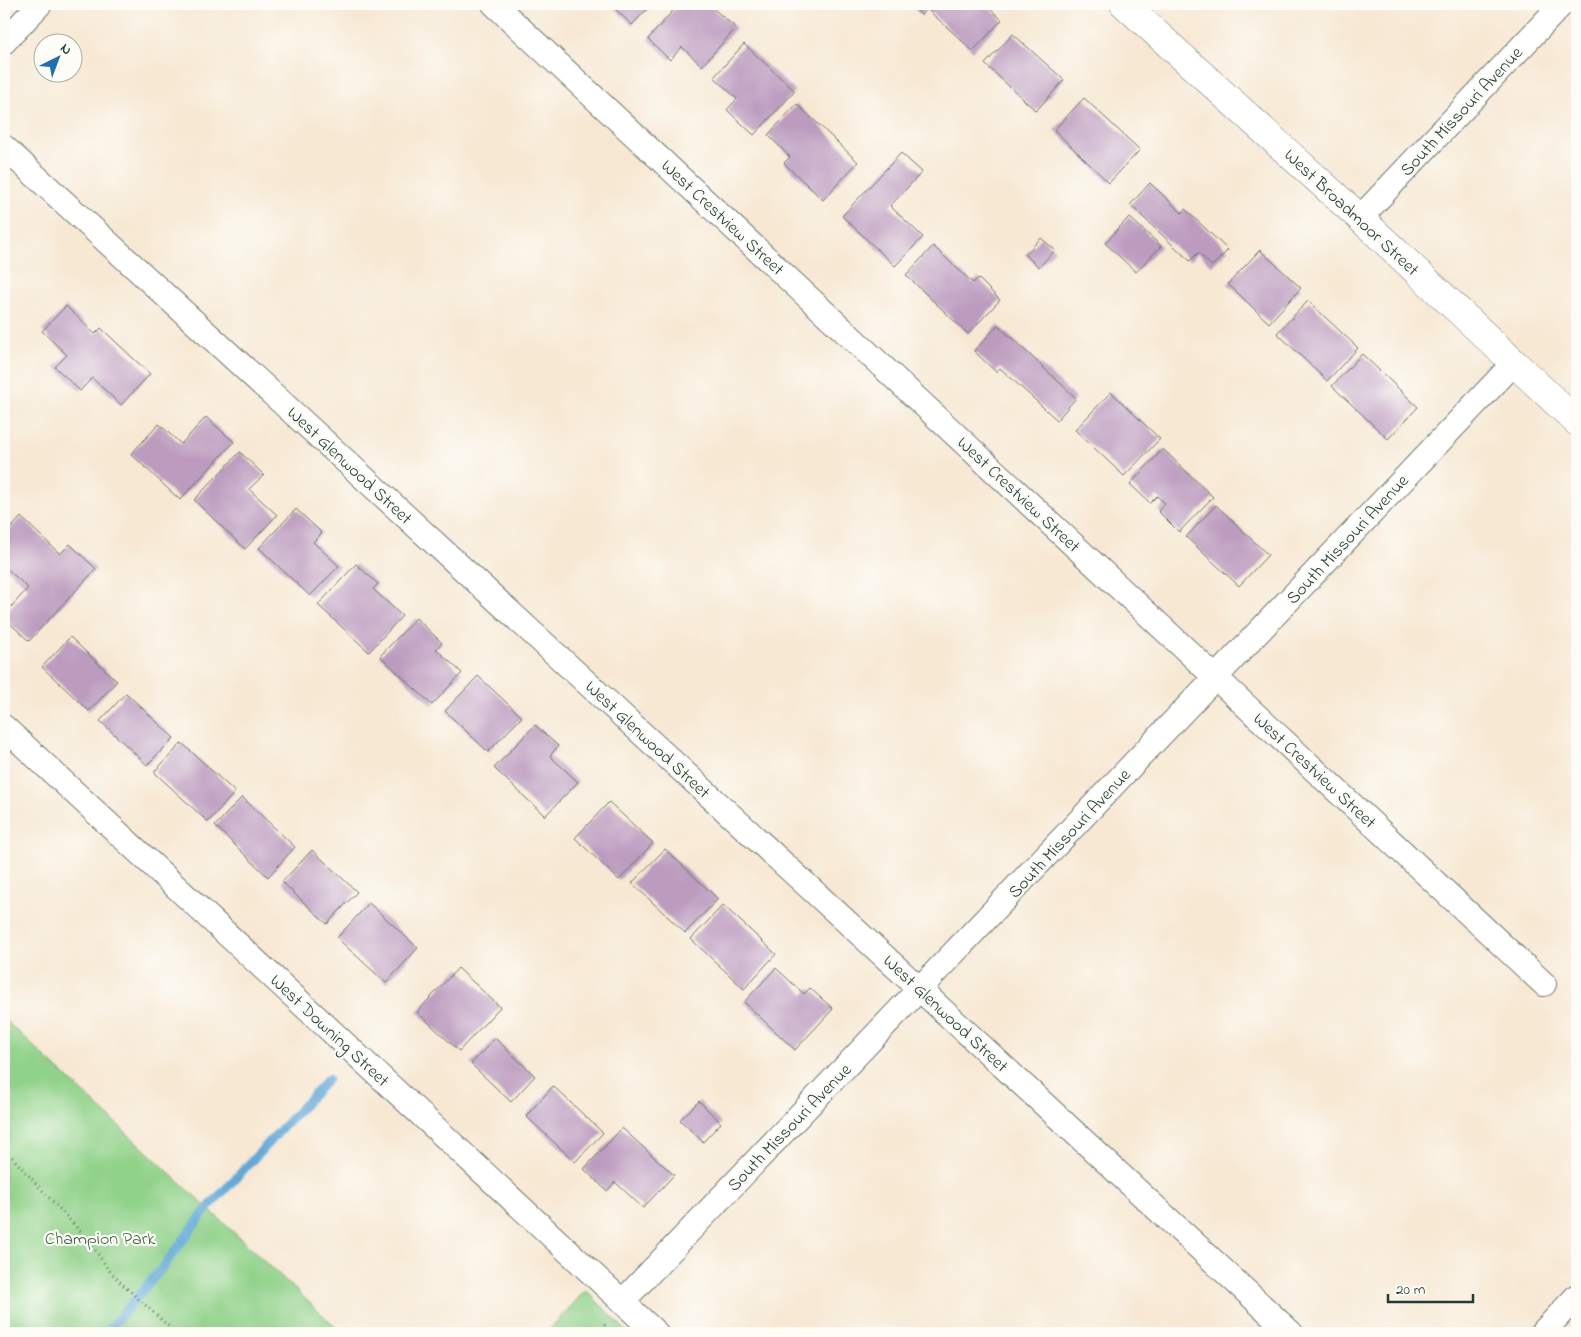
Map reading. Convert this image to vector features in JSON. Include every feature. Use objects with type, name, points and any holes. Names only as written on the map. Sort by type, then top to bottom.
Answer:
[{"type":"street","points":[[4,42],[40,4]]},
{"type":"street","name":"West Crestview Street","points":[[494,4],[1544,984]]},
{"type":"street","name":"West Broadmoor Street","points":[[1124,4],[1360,218],[1577,422]]},
{"type":"street","name":"South Missouri Avenue","points":[[1360,218],[1562,4]]},
{"type":"street","name":"West Glenwood Street","points":[[4,147],[1292,1333]]},
{"type":"street","name":"South Missouri Avenue","points":[[622,1302],[921,990],[1514,363]]},
{"type":"street","name":"West Downing Street","points":[[4,728],[656,1333]]},
{"type":"street","points":[[1542,1333],[1577,1296]]},
{"type":"path","points":[[4,1122],[6,1152],[89,1241],[108,1269],[121,1283],[176,1333]]},
{"type":"green space","name":"Champion Park","points":[[4,1019],[342,1333],[5,1333]]},
{"type":"green space","points":[[586,1290],[628,1333],[546,1333]]},
{"type":"building","points":[[610,4],[652,4],[632,25]]},
{"type":"building","points":[[679,4],[708,4],[736,28],[702,66],[682,47],[670,60],[648,39]]},
{"type":"building","points":[[909,4],[985,4],[1002,20],[973,51],[927,9],[921,15]]},
{"type":"building","points":[[1013,34],[1064,80],[1036,111],[985,64]]},
{"type":"building","points":[[744,44],[795,91],[754,135],[727,110],[737,99],[714,77]]},
{"type":"building","points":[[1084,98],[1140,150],[1109,183],[1054,130]]},
{"type":"building","points":[[797,104],[858,162],[823,200],[784,163],[790,157],[768,135]]},
{"type":"building","points":[[901,153],[922,172],[890,206],[923,237],[895,266],[842,216]]},
{"type":"building","points":[[1150,183],[1182,213],[1185,209],[1228,250],[1212,266],[1198,253],[1190,261],[1130,205]]},
{"type":"building","points":[[1129,217],[1161,246],[1136,272],[1105,243]]},
{"type":"building","points":[[1041,238],[1055,250],[1039,267],[1025,255]]},
{"type":"building","points":[[933,246],[973,283],[978,278],[1000,300],[968,334],[906,275]]},
{"type":"building","points":[[1260,250],[1301,288],[1269,323],[1228,284]]},
{"type":"building","points":[[1308,301],[1358,348],[1327,381],[1277,333]]},
{"type":"building","points":[[66,306],[95,334],[101,328],[150,374],[121,405],[92,378],[80,391],[55,367],[67,355],[42,331]]},
{"type":"building","points":[[998,325],[1076,398],[1057,420],[1000,368],[996,372],[974,351]]},
{"type":"building","points":[[1362,354],[1418,407],[1388,439],[1332,386]]},
{"type":"building","points":[[1111,392],[1160,439],[1124,476],[1075,430]]},
{"type":"building","points":[[206,417],[234,442],[180,500],[131,454],[159,424],[181,444]]},
{"type":"building","points":[[1163,449],[1213,497],[1179,532],[1158,511],[1165,503],[1157,496],[1150,503],[1130,484]]},
{"type":"building","points":[[240,452],[264,475],[249,489],[277,515],[245,549],[194,500]]},
{"type":"building","points":[[1216,505],[1268,555],[1239,586],[1186,537]]},
{"type":"building","points":[[296,509],[322,533],[313,542],[339,566],[310,596],[259,548]]},
{"type":"building","points":[[21,517],[60,554],[70,544],[96,569],[29,641],[4,618],[4,615],[28,588],[4,566],[4,536]]},
{"type":"building","points":[[356,564],[378,584],[373,589],[402,616],[369,652],[318,605]]},
{"type":"building","points":[[416,618],[442,643],[436,649],[462,673],[432,705],[380,656]]},
{"type":"building","points":[[70,637],[117,681],[89,711],[42,667]]},
{"type":"building","points":[[478,676],[522,717],[488,752],[445,711]]},
{"type":"building","points":[[126,693],[174,738],[147,765],[100,721]]},
{"type":"building","points":[[535,725],[558,746],[550,756],[578,782],[545,816],[494,768]]},
{"type":"building","points":[[182,743],[235,792],[208,822],[154,772]]},
{"type":"building","points":[[242,797],[295,847],[268,877],[215,826]]},
{"type":"building","points":[[609,802],[653,843],[619,880],[575,838]]},
{"type":"building","points":[[665,849],[718,899],[685,933],[632,883]]},
{"type":"building","points":[[312,850],[357,892],[327,924],[282,882]]},
{"type":"building","points":[[369,903],[418,948],[386,983],[337,938]]},
{"type":"building","points":[[723,905],[776,954],[744,989],[691,939]]},
{"type":"building","points":[[458,968],[500,1007],[459,1051],[417,1012]]},
{"type":"building","points":[[776,968],[804,994],[810,988],[833,1009],[795,1050],[744,1002]]},
{"type":"building","points":[[495,1038],[535,1076],[511,1102],[471,1064]]},
{"type":"building","points":[[553,1086],[603,1133],[575,1162],[526,1116]]},
{"type":"building","points":[[699,1101],[721,1123],[703,1142],[680,1120]]},
{"type":"building","points":[[622,1128],[674,1175],[643,1208],[615,1182],[607,1191],[584,1169]]},
{"type":"waterway","points":[[106,1333],[163,1267],[205,1211],[328,1079]]}]
